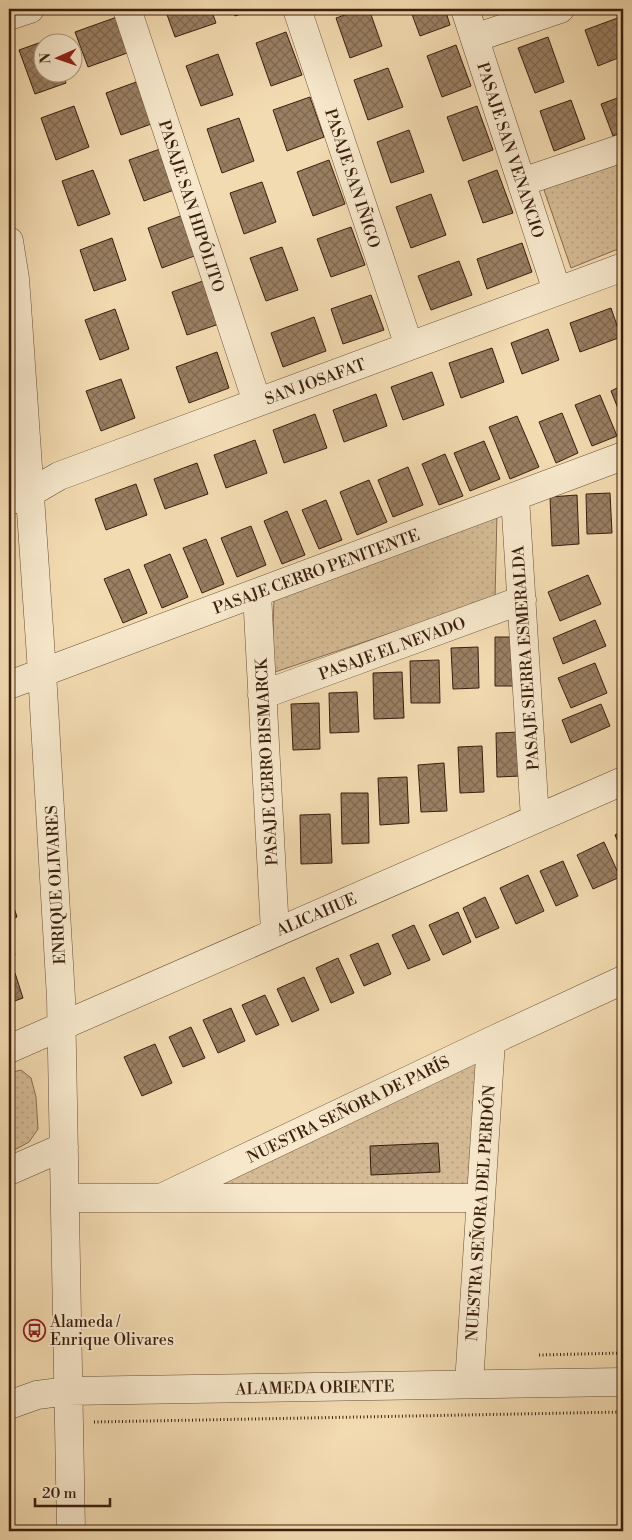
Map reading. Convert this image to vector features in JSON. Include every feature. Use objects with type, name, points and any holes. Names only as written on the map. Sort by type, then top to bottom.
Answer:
[{"type":"street","points":[[9,16],[30,9]]},
{"type":"street","name":"PASAJE SAN HIPÓLITO","points":[[127,9],[257,402]]},
{"type":"street","name":"PASAJE SAN IÑIGO","points":[[297,9],[409,346]]},
{"type":"street","name":"PASAJE SAN VENANCIO","points":[[465,9],[557,291]]},
{"type":"street","points":[[474,38],[560,9]]},
{"type":"street","points":[[522,182],[623,148]]},
{"type":"street","name":"ENRIQUE OLIVARES","points":[[9,241],[15,279],[19,497],[42,672],[62,1025],[70,1531]]},
{"type":"street","name":"SAN JOSAFAT","points":[[19,497],[59,476],[623,266]]},
{"type":"street","name":"PASAJE CERRO PENITENTE","points":[[9,685],[623,456]]},
{"type":"street","name":"PASAJE SIERRA ESMERALDA","points":[[515,496],[535,819]]},
{"type":"street","name":"PASAJE CERRO BISMARCK","points":[[257,592],[275,932]]},
{"type":"street","name":"PASAJE EL NEVADO","points":[[262,695],[522,600]]},
{"type":"street","name":"ALICAHUE","points":[[9,1049],[623,781]]},
{"type":"street","name":"NUESTRA SEÑORA DE PARÍS","points":[[65,1198],[163,1198],[623,980]]},
{"type":"street","name":"NUESTRA SEÑORA DEL PERDÓN","points":[[469,1384],[491,1041]]},
{"type":"street","points":[[9,1171],[64,1147]]},
{"type":"street","points":[[163,1198],[481,1198]]},
{"type":"street","name":"ALAMEDA ORIENTE","points":[[9,1405],[37,1395],[68,1392],[623,1382]]},
{"type":"path","points":[[69,1423],[623,1412]]},
{"type":"shaded area","points":[[623,160],[623,247],[571,268],[543,187]]},
{"type":"shaded area","points":[[497,515],[495,598],[272,673],[274,595]]},
{"type":"shaded area","points":[[473,1060],[483,1066],[475,1181],[466,1187],[217,1185]]},
{"type":"shaded area","points":[[21,1070],[31,1078],[36,1097],[38,1129],[29,1142],[9,1153],[9,1073]]},
{"type":"building","points":[[165,9],[211,9],[216,23],[175,37]]},
{"type":"building","points":[[232,9],[255,9],[235,16]]},
{"type":"building","points":[[362,9],[369,9],[382,46],[350,58],[336,18]]},
{"type":"building","points":[[410,9],[445,9],[450,25],[420,36]]},
{"type":"building","points":[[623,16],[623,56],[598,66],[585,30]]},
{"type":"building","points":[[117,17],[130,52],[88,67],[82,51],[82,32],[75,32]]},
{"type":"building","points":[[286,32],[302,75],[271,86],[256,43]]},
{"type":"building","points":[[548,37],[564,82],[535,93],[518,48]]},
{"type":"building","points":[[32,45],[32,82],[66,83],[35,94],[19,50]]},
{"type":"building","points":[[456,45],[471,86],[442,97],[427,56]]},
{"type":"building","points":[[218,54],[233,95],[201,106],[186,66]]},
{"type":"building","points":[[388,68],[403,107],[368,120],[354,80]]},
{"type":"building","points":[[139,81],[154,123],[121,135],[106,93]]},
{"type":"building","points":[[623,96],[623,132],[613,136],[601,104]]},
{"type":"building","points":[[310,97],[324,137],[287,151],[273,110]]},
{"type":"building","points":[[571,100],[585,139],[554,151],[540,111]]},
{"type":"building","points":[[74,106],[89,147],[56,160],[41,118]]},
{"type":"building","points":[[477,106],[493,150],[463,161],[447,117]]},
{"type":"building","points":[[239,118],[254,161],[222,173],[207,129]]},
{"type":"building","points":[[409,130],[424,172],[391,183],[377,142]]},
{"type":"building","points":[[160,149],[174,190],[144,201],[129,160]]},
{"type":"building","points":[[329,160],[345,204],[313,216],[297,172]]},
{"type":"building","points":[[93,170],[110,214],[78,226],[62,181]]},
{"type":"building","points":[[497,170],[513,213],[483,223],[468,181]]},
{"type":"building","points":[[262,182],[276,222],[244,234],[230,193]]},
{"type":"building","points":[[431,194],[446,235],[411,248],[396,207]]},
{"type":"building","points":[[183,215],[197,255],[162,268],[148,228]]},
{"type":"building","points":[[351,227],[365,265],[331,277],[317,239]]},
{"type":"building","points":[[112,238],[126,280],[94,291],[80,250]]},
{"type":"building","points":[[522,243],[532,272],[487,289],[477,259]]},
{"type":"building","points":[[282,247],[298,290],[266,301],[250,258]]},
{"type":"building","points":[[459,261],[472,295],[431,310],[418,276]]},
{"type":"building","points":[[203,281],[219,324],[187,335],[172,292]]},
{"type":"building","points":[[371,295],[384,330],[343,344],[331,309]]},
{"type":"building","points":[[611,308],[621,337],[580,352],[570,323]]},
{"type":"building","points":[[115,309],[129,349],[100,360],[85,320]]},
{"type":"building","points":[[314,317],[326,351],[283,367],[271,333]]},
{"type":"building","points":[[548,329],[559,360],[522,374],[511,343]]},
{"type":"building","points":[[492,348],[504,382],[461,398],[449,363]]},
{"type":"building","points":[[217,352],[229,388],[189,403],[176,367]]},
{"type":"building","points":[[432,372],[444,405],[403,420],[391,387]]},
{"type":"building","points":[[121,379],[135,418],[101,431],[86,391]]},
{"type":"building","points":[[623,385],[623,421],[611,391]]},
{"type":"building","points":[[376,394],[387,426],[344,442],[333,410]]},
{"type":"building","points":[[600,395],[617,436],[592,446],[575,405]]},
{"type":"building","points":[[562,413],[578,453],[556,463],[539,422]]},
{"type":"building","points":[[315,414],[327,448],[284,463],[273,430]]},
{"type":"building","points":[[517,416],[539,467],[510,479],[489,427]]},
{"type":"building","points":[[255,440],[267,473],[226,488],[214,455]]},
{"type":"building","points":[[484,441],[500,479],[470,491],[454,453]]},
{"type":"building","points":[[445,454],[463,496],[439,505],[422,464]]},
{"type":"building","points":[[197,463],[208,494],[165,509],[154,479]]},
{"type":"building","points":[[408,467],[423,505],[393,517],[378,480]]},
{"type":"building","points":[[369,480],[387,522],[357,535],[340,492]]},
{"type":"building","points":[[136,484],[147,515],[106,530],[95,499]]},
{"type":"building","points":[[610,493],[612,533],[587,534],[586,494]]},
{"type":"building","points":[[577,495],[579,544],[552,546],[550,497]]},
{"type":"building","points":[[326,500],[342,540],[319,549],[302,510]]},
{"type":"building","points":[[287,511],[305,555],[282,564],[264,521]]},
{"type":"building","points":[[251,526],[266,565],[237,577],[221,538]]},
{"type":"building","points":[[206,539],[224,584],[202,593],[183,548]]},
{"type":"building","points":[[170,554],[188,597],[162,608],[144,565]]},
{"type":"building","points":[[129,569],[147,613],[123,623],[104,579]]},
{"type":"building","points":[[588,575],[601,604],[560,621],[548,592]]},
{"type":"building","points":[[595,620],[606,646],[563,664],[553,638]]},
{"type":"building","points":[[495,637],[519,637],[520,686],[495,686]]},
{"type":"building","points":[[478,647],[479,688],[453,689],[451,648]]},
{"type":"building","points":[[439,660],[440,703],[411,703],[410,661]]},
{"type":"building","points":[[595,663],[607,693],[571,708],[558,678]]},
{"type":"building","points":[[402,672],[404,718],[374,719],[373,673]]},
{"type":"building","points":[[357,692],[359,732],[330,733],[329,693]]},
{"type":"building","points":[[319,703],[320,749],[293,750],[291,704]]},
{"type":"building","points":[[601,704],[610,726],[571,743],[562,720]]},
{"type":"building","points":[[520,732],[521,776],[497,777],[496,733]]},
{"type":"building","points":[[482,746],[484,792],[460,793],[458,747]]},
{"type":"building","points":[[444,763],[447,811],[421,812],[418,765]]},
{"type":"building","points":[[407,777],[409,823],[380,825],[378,778]]},
{"type":"building","points":[[341,793],[368,793],[369,843],[342,844]]},
{"type":"building","points":[[330,814],[332,863],[301,864],[300,815]]},
{"type":"building","points":[[623,831],[623,853],[615,835]]},
{"type":"building","points":[[604,842],[620,877],[593,889],[577,855]]},
{"type":"building","points":[[563,861],[578,896],[556,906],[540,871]]},
{"type":"building","points":[[528,875],[544,911],[516,924],[500,888]]},
{"type":"building","points":[[9,892],[17,917],[9,920]]},
{"type":"building","points":[[485,897],[499,928],[476,938],[463,908]]},
{"type":"building","points":[[458,912],[471,942],[443,955],[429,925]]},
{"type":"building","points":[[414,925],[430,960],[408,969],[392,935]]},
{"type":"building","points":[[9,935],[15,955],[9,957]]},
{"type":"building","points":[[378,943],[391,974],[364,986],[350,955]]},
{"type":"building","points":[[338,958],[354,993],[331,1003],[316,968]]},
{"type":"building","points":[[15,973],[23,998],[9,1003],[9,975]]},
{"type":"building","points":[[304,977],[319,1010],[292,1022],[277,989]]},
{"type":"building","points":[[265,995],[279,1025],[256,1035],[242,1005]]},
{"type":"building","points":[[231,1008],[245,1041],[218,1053],[203,1020]]},
{"type":"building","points":[[191,1027],[205,1058],[183,1067],[169,1037]]},
{"type":"building","points":[[155,1044],[172,1083],[142,1096],[124,1057]]},
{"type":"building","points":[[438,1143],[440,1172],[371,1175],[370,1146]]},
{"type":"place","name":"Alameda / Enrique Olivares","points":[[34,1330]]}]
